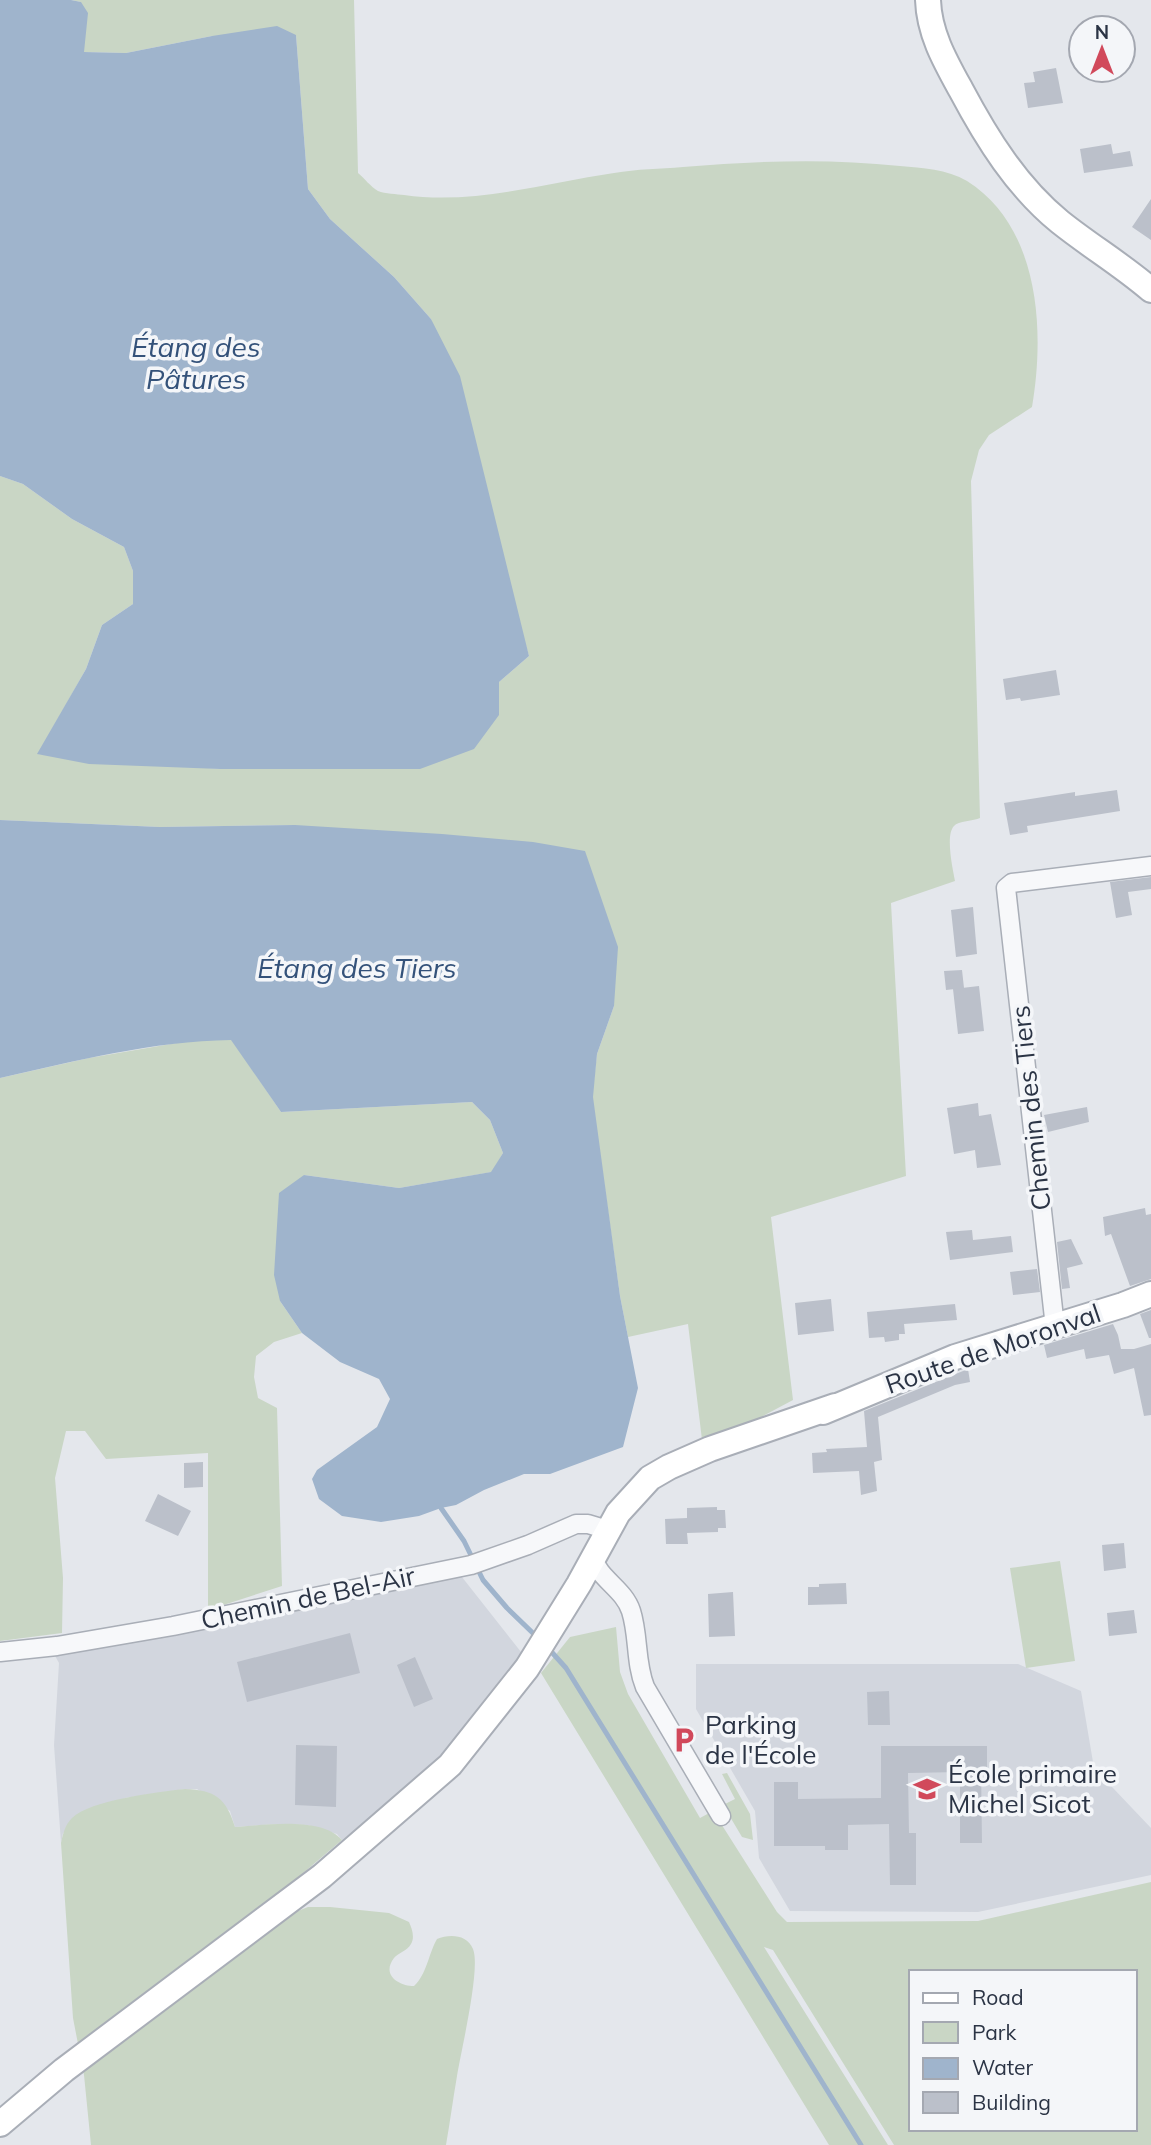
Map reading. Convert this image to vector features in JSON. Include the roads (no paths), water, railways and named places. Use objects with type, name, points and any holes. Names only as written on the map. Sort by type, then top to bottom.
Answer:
[{"type":"street","points":[[928,0],[932,30],[949,67],[975,115],[1013,173],[1060,222],[1151,290]]},
{"type":"street","name":"Chemin des Tiers","points":[[1055,1327],[1006,888],[1012,883],[1151,866]]},
{"type":"street","name":"Route de Moronval","points":[[0,2124],[64,2070],[322,1876],[450,1765],[514,1686],[544,1643],[608,1530],[630,1497],[660,1472],[710,1449],[835,1406],[955,1357],[1151,1294]]},
{"type":"street","name":"Chemin de Bel-Air","points":[[0,1652],[57,1646],[173,1626],[478,1563],[576,1524],[588,1524],[608,1530]]},
{"type":"street","points":[[593,1558],[598,1570],[628,1603],[634,1622],[641,1676],[645,1687],[721,1816]]},
{"type":"water","name":"Étang des Pâtures","points":[[0,0],[81,2],[88,13],[84,52],[126,53],[277,26],[296,35],[308,189],[330,219],[394,277],[431,319],[460,376],[529,656],[499,682],[499,715],[474,749],[420,769],[220,769],[89,764],[37,754],[86,669],[102,625],[133,604],[133,571],[124,547],[72,519],[23,484],[0,476]]},
{"type":"water","name":"Étang des Tiers","points":[[0,820],[160,827],[295,825],[533,842],[585,851],[618,947],[614,1006],[597,1054],[593,1097],[620,1296],[638,1388],[623,1447],[550,1474],[524,1474],[456,1505],[419,1516],[381,1522],[342,1516],[319,1499],[312,1479],[317,1470],[377,1427],[390,1399],[379,1379],[340,1362],[302,1333],[280,1301],[274,1275],[279,1193],[304,1175],[399,1188],[491,1172],[503,1153],[490,1120],[472,1102],[281,1112],[231,1040],[144,1048],[0,1078]]},
{"type":"waterway","points":[[441,1508],[464,1541],[483,1580],[538,1638]]},
{"type":"waterway","points":[[548,1648],[566,1668],[861,2145]]},
{"type":"place","name":"Parking de l'École","points":[[684,1740]]},
{"type":"place","name":"École primaire Michel Sicot","points":[[927,1789]]}]
